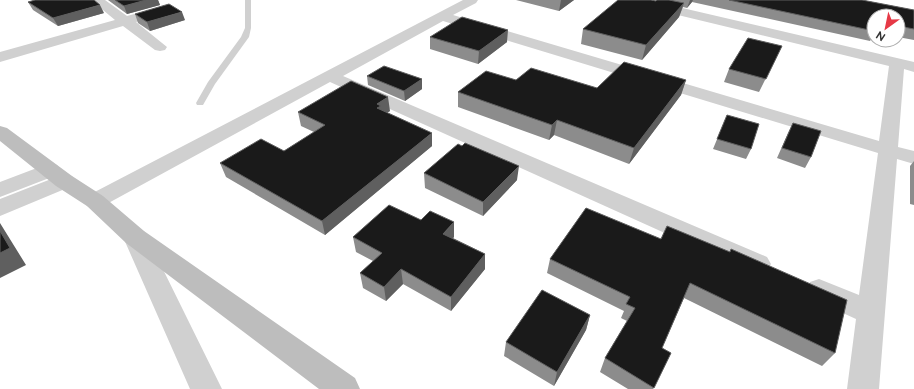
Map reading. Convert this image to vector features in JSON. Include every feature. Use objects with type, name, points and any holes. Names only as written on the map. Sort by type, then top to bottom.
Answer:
[{"type":"street","points":[[99,0],[160,47]]},
{"type":"street","points":[[95,201],[472,0]]},
{"type":"street","points":[[632,0],[905,65],[888,150],[863,389]]},
{"type":"street","points":[[0,57],[166,9]]},
{"type":"street","points":[[442,16],[914,158]]},
{"type":"street","points":[[330,76],[776,272]]},
{"type":"street","points":[[0,132],[57,176],[95,201],[135,237],[344,389]]},
{"type":"street","points":[[0,190],[57,176]]},
{"type":"street","points":[[0,208],[57,176]]},
{"type":"street","points":[[135,237],[206,389]]},
{"type":"street","points":[[798,281],[871,313]]},
{"type":"lane","points":[[200,103],[211,84],[245,37],[248,28],[248,0]]},
{"type":"building","points":[[35,0],[94,0],[100,5],[53,18],[28,2]]},
{"type":"building","points":[[115,0],[146,0],[124,6]]},
{"type":"building","points":[[618,0],[669,0],[684,3],[646,45],[583,29]]},
{"type":"building","points":[[729,0],[862,0],[904,8],[866,8],[866,29]]},
{"type":"building","points":[[169,4],[182,12],[147,22],[135,14]]},
{"type":"building","points":[[906,8],[914,10],[914,29],[906,28]]},
{"type":"building","points":[[462,17],[508,30],[479,51],[430,37]]},
{"type":"building","points":[[748,38],[782,46],[766,79],[729,69]]},
{"type":"building","points":[[624,62],[686,80],[634,148],[557,120],[552,125],[458,92],[486,71],[516,80],[531,68],[597,88]]},
{"type":"building","points":[[384,66],[422,79],[404,91],[367,76]]},
{"type":"building","points":[[351,81],[388,97],[377,104],[381,106],[377,108],[432,133],[322,221],[220,163],[261,139],[284,151],[325,125],[298,112]]},
{"type":"building","points":[[727,115],[759,124],[751,149],[717,139]]},
{"type":"building","points":[[793,123],[821,131],[811,157],[782,148]]},
{"type":"building","points":[[465,143],[519,166],[483,202],[424,173],[458,144],[462,146]]},
{"type":"building","points":[[389,205],[421,220],[430,211],[454,222],[443,234],[485,254],[451,297],[401,269],[384,287],[360,273],[382,253],[353,237]]},
{"type":"building","points":[[586,208],[661,239],[667,226],[730,252],[731,249],[847,300],[835,353],[690,283],[662,348],[671,353],[654,388],[605,358],[635,308],[626,304],[630,297],[550,259]]},
{"type":"building","points":[[0,231],[10,248],[0,253]]},
{"type":"building","points":[[542,290],[590,315],[557,372],[506,342]]}]
